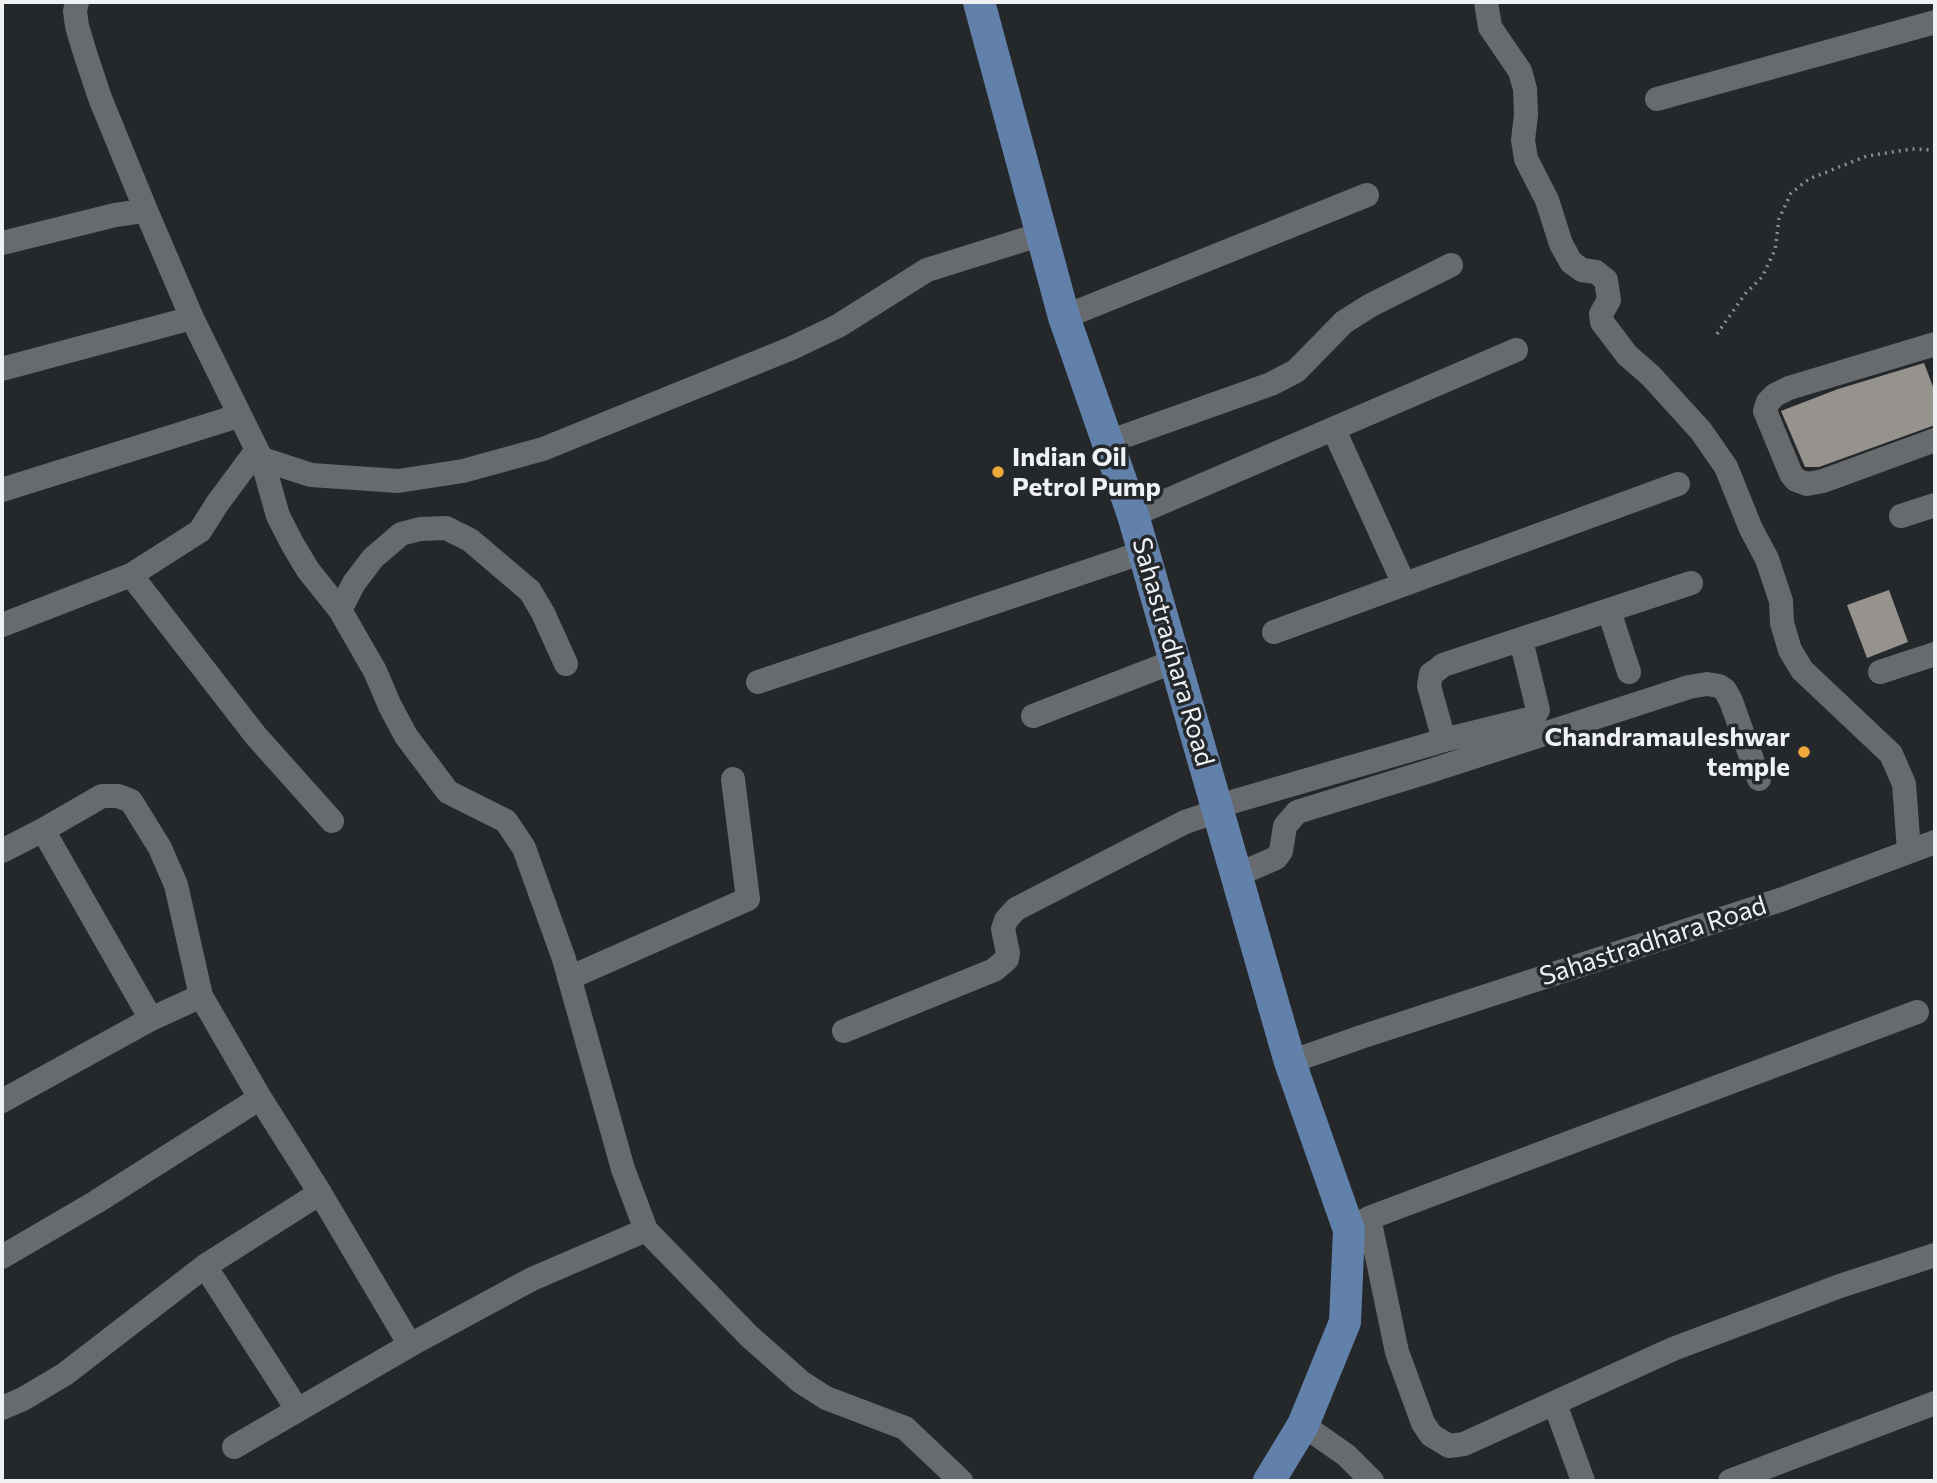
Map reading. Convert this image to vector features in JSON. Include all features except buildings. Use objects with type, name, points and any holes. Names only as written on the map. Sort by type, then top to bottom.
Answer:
[{"type":"main road","name":"Sahastradhara Road","points":[[979,2],[1064,317],[1133,514],[1290,1062],[1359,1224],[1345,1322],[1303,1425],[1269,1481]]},
{"type":"street","points":[[77,2],[75,11],[85,53],[100,98],[192,318],[238,416],[260,454],[278,516],[293,545],[308,570],[341,610],[375,671],[406,736],[440,782],[448,792],[506,821],[524,848],[569,978],[620,1156],[646,1230],[749,1336],[801,1382],[826,1398],[905,1428],[961,1481]]},
{"type":"street","points":[[1486,2],[1490,27],[1520,71],[1525,89],[1523,140],[1526,159],[1546,200],[1562,244],[1571,262],[1582,270],[1596,272],[1606,280],[1609,300],[1601,314],[1602,322],[1609,333],[1701,431],[1726,467],[1751,529],[1767,559],[1782,601],[1782,623],[1790,650],[1802,670],[1891,754],[1904,783],[1909,851]]},
{"type":"street","points":[[1657,99],[1935,22]]},
{"type":"street","points":[[1064,317],[1367,195]]},
{"type":"street","points":[[2,243],[115,215],[143,211],[147,213]]},
{"type":"street","points":[[260,454],[311,474],[398,481],[463,471],[543,449],[826,332],[927,270],[1042,234]]},
{"type":"street","points":[[1108,442],[1283,378],[1296,371],[1355,315],[1451,265]]},
{"type":"street","points":[[2,369],[192,318]]},
{"type":"street","points":[[1133,514],[1516,350]]},
{"type":"street","points":[[1933,352],[1789,388],[1774,395],[1765,411],[1791,474],[1796,480],[1807,484],[1823,481],[1935,440]]},
{"type":"street","points":[[2,490],[238,416]]},
{"type":"street","points":[[1334,430],[1404,584]]},
{"type":"street","points":[[2,625],[131,575],[200,531],[217,504],[260,454]]},
{"type":"street","points":[[1275,632],[1678,484]]},
{"type":"street","points":[[1901,516],[1935,505]]},
{"type":"street","points":[[341,610],[354,583],[373,558],[401,534],[420,529],[446,528],[470,540],[530,591],[566,664]]},
{"type":"street","points":[[758,682],[1144,552]]},
{"type":"street","points":[[131,575],[256,737],[332,821]]},
{"type":"street","points":[[1444,740],[1429,686],[1431,674],[1443,666],[1691,583]]},
{"type":"street","points":[[1609,611],[1629,672]]},
{"type":"street","points":[[844,1031],[994,970],[1007,959],[1003,929],[1006,919],[1016,909],[1185,822],[1203,816],[1217,806],[1444,740],[1530,719],[1537,713],[1521,640]]},
{"type":"street","points":[[1880,672],[1935,654]]},
{"type":"street","points":[[1033,716],[1175,661]]},
{"type":"street","points":[[1237,875],[1276,858],[1281,851],[1286,826],[1297,812],[1689,687],[1707,684],[1725,690],[1759,779]]},
{"type":"street","points":[[569,978],[748,899],[733,779]]},
{"type":"street","points":[[2,851],[102,796],[118,796],[131,801],[160,848],[176,885],[201,996],[410,1345]]},
{"type":"street","points":[[43,830],[151,1018]]},
{"type":"street","name":"Sahastradhara Road","points":[[1290,1062],[1377,1031],[1783,899],[1935,842]]},
{"type":"street","points":[[2,1101],[151,1018],[201,996]]},
{"type":"street","points":[[1917,1012],[1359,1224],[1397,1352],[1423,1423],[1431,1435],[1449,1446],[1464,1444],[1673,1349],[1840,1286],[1935,1255]]},
{"type":"street","points":[[2,1257],[96,1202],[260,1098]]},
{"type":"street","points":[[2,1408],[65,1374],[205,1266],[320,1193]]},
{"type":"street","points":[[234,1447],[410,1345],[532,1279],[646,1230]]},
{"type":"street","points":[[205,1266],[297,1409]]},
{"type":"street","points":[[1730,1481],[1935,1403]]},
{"type":"street","points":[[1555,1404],[1583,1481]]},
{"type":"street","points":[[1303,1425],[1346,1455],[1372,1481]]},
{"type":"path","points":[[1717,334],[1745,294],[1762,277],[1775,250],[1779,219],[1791,193],[1809,179],[1867,156],[1912,149],[1935,150]]},
{"type":"place","name":"Indian Oil Petrol Pump","points":[[998,472]]},
{"type":"place","name":"Chandramauleshwar temple","points":[[1804,752]]}]
